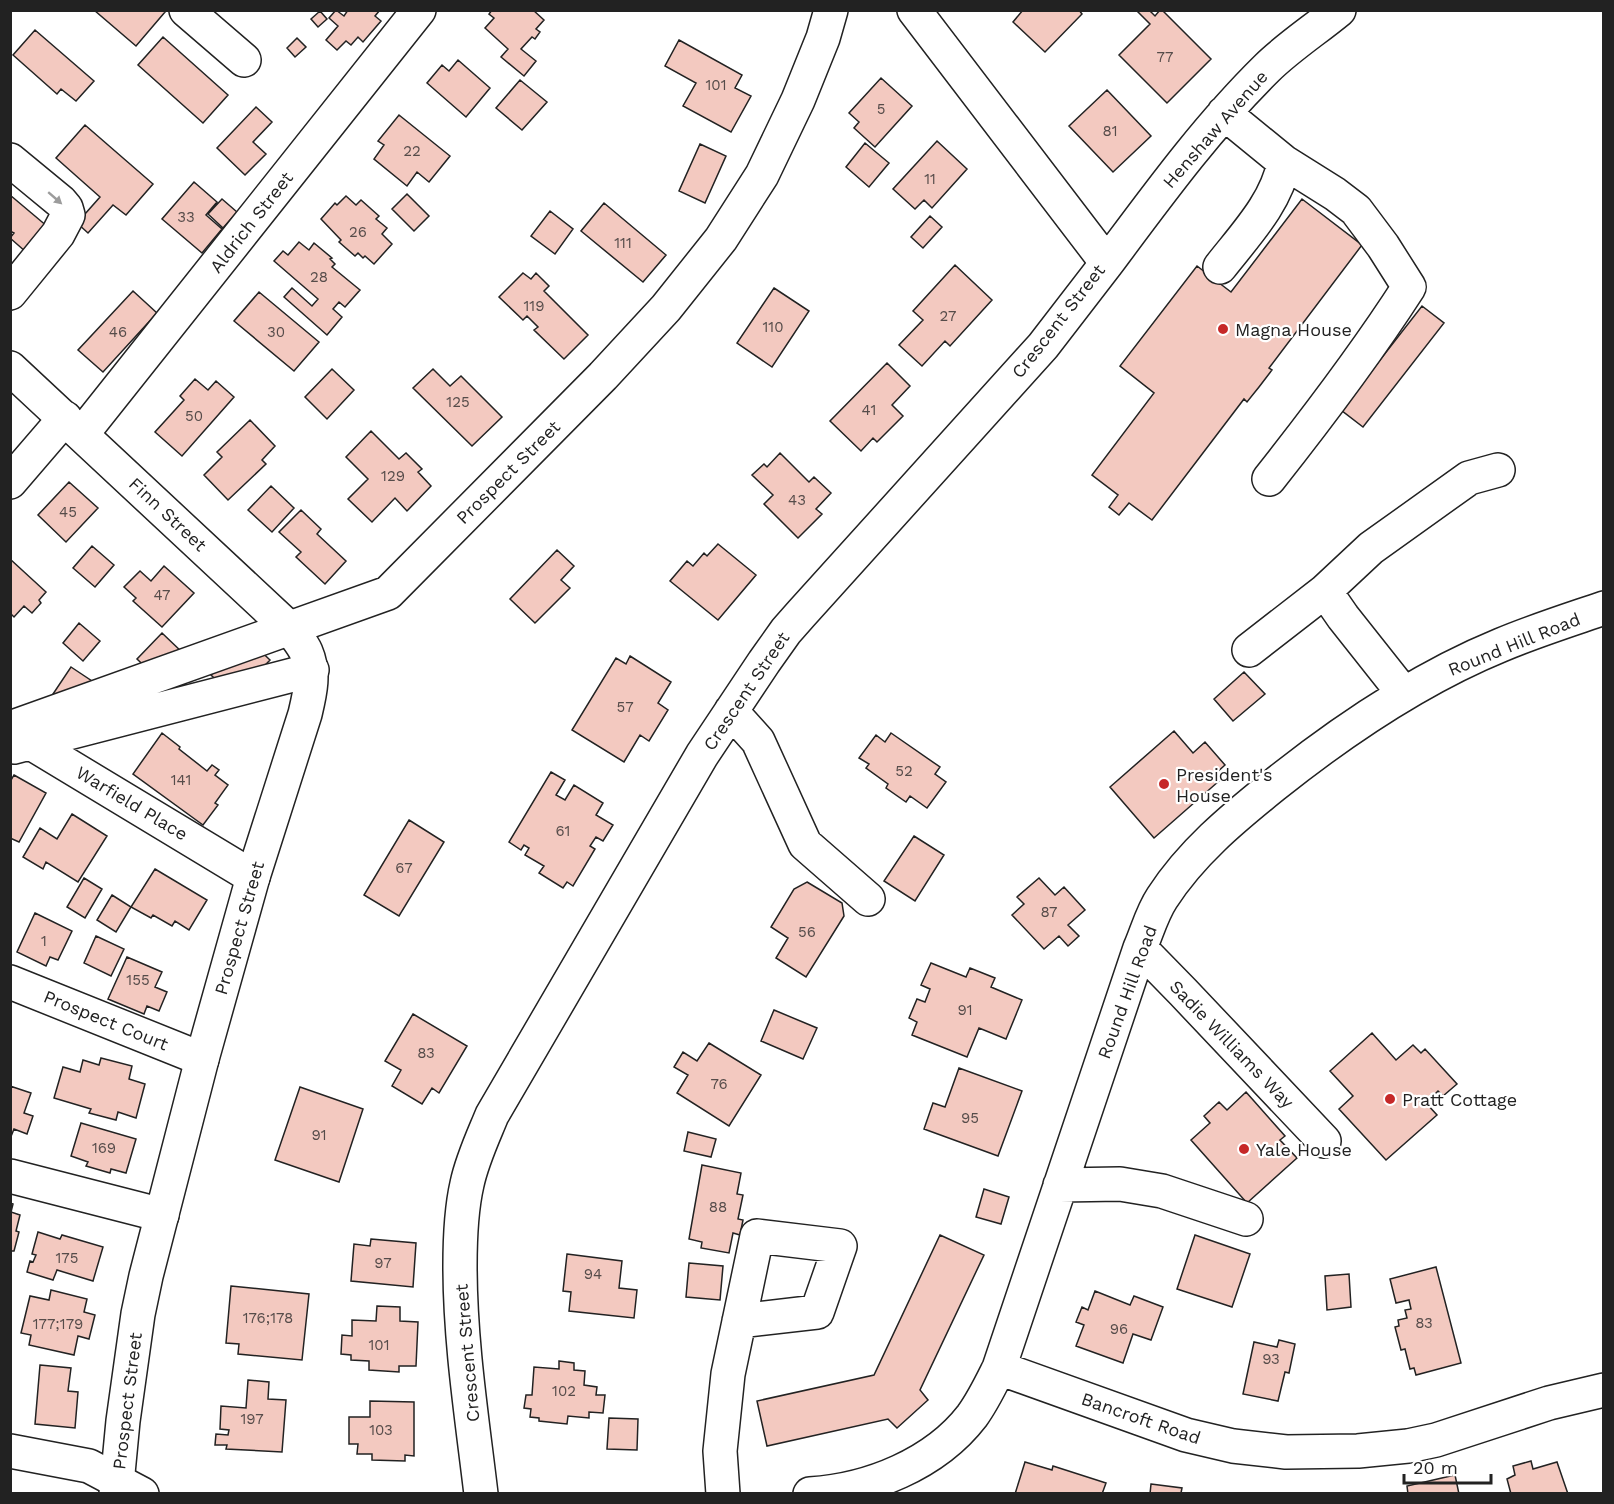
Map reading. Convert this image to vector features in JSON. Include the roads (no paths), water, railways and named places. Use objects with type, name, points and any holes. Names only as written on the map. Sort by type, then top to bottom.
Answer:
[{"type":"street","points":[[186,10],[244,60]]},
{"type":"street","name":"Aldrich Street","points":[[73,426],[420,10]]},
{"type":"street","name":"Prospect Street","points":[[10,729],[388,593],[603,376],[666,308],[720,239],[762,175],[798,100],[823,38],[831,10]]},
{"type":"street","name":"Crescent Street","points":[[481,1494],[462,1337],[460,1284],[463,1207],[467,1184],[492,1115],[702,755],[786,631],[1024,368],[1051,337],[1107,263],[914,10]]},
{"type":"street","name":"Henshaw Avenue","points":[[1107,263],[1170,179],[1224,113],[1268,66],[1339,10]]},
{"type":"street","points":[[1224,113],[1284,162],[1356,210],[1383,246],[1409,287],[1387,322],[1323,411],[1269,479]]},
{"type":"street","points":[[10,160],[61,202],[68,215],[58,234],[10,292]]},
{"type":"street","points":[[1220,267],[1262,214],[1281,178],[1284,162]]},
{"type":"street","name":"Finn Street","points":[[10,368],[293,632],[306,651],[312,670]]},
{"type":"street","points":[[10,482],[73,426]]},
{"type":"street","points":[[1250,650],[1325,591],[1371,548],[1469,478],[1498,470]]},
{"type":"street","points":[[1325,591],[1404,694]]},
{"type":"street","name":"Round Hill Road","points":[[810,1494],[852,1488],[874,1481],[931,1454],[971,1416],[985,1395],[999,1368],[1140,948],[1160,900],[1199,851],[1223,827],[1317,752],[1404,694],[1443,672],[1499,646],[1604,608]]},
{"type":"street","points":[[10,748],[312,670]]},
{"type":"street","name":"Prospect Street","points":[[125,1489],[123,1421],[138,1314],[146,1276],[202,1059],[253,877],[305,714],[311,689],[312,670]]},
{"type":"street","points":[[731,711],[758,741],[805,844],[868,899]]},
{"type":"street","name":"Warfield Place","points":[[10,729],[253,877]]},
{"type":"street","name":"Sadie Williams Way","points":[[1140,948],[1324,1141]]},
{"type":"street","name":"Prospect Court","points":[[10,982],[202,1059]]},
{"type":"street","points":[[10,1176],[162,1215]]},
{"type":"street","points":[[1060,1185],[1120,1184],[1162,1191],[1246,1219]]},
{"type":"street","points":[[723,1494],[720,1451],[728,1374],[739,1321]]},
{"type":"street","name":"Bancroft Road","points":[[999,1368],[1186,1435],[1233,1446],[1286,1452],[1358,1451],[1408,1446],[1436,1440],[1549,1403],[1604,1390]]},
{"type":"street","points":[[10,1451],[89,1466],[125,1489]]},
{"type":"place","name":"Magna House","points":[[1223,329]]},
{"type":"place","name":"President's House","points":[[1164,784]]},
{"type":"place","name":"Pratt Cottage","points":[[1390,1099]]},
{"type":"place","name":"Yale House","points":[[1244,1149]]}]
